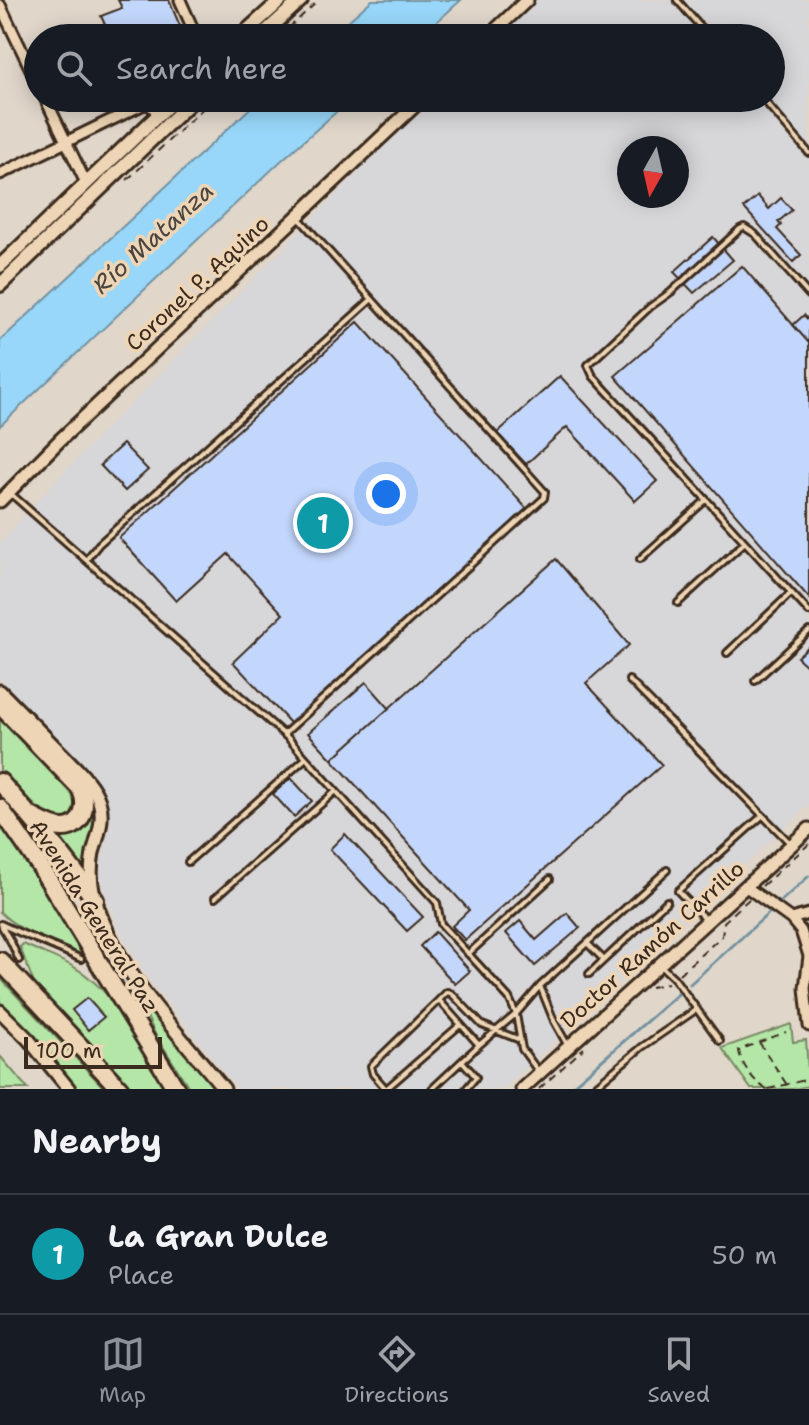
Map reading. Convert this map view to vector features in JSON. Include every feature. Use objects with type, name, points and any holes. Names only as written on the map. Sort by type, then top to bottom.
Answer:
[{"type":"highway","points":[[0,705],[84,794],[84,810],[77,823],[70,827],[55,827],[31,816]]},
{"type":"highway","points":[[0,782],[31,816],[95,900]]},
{"type":"highway","name":"Avenida General Paz","points":[[0,808],[40,866],[176,1089]]},
{"type":"highway","points":[[0,961],[120,1089]]},
{"type":"main road","points":[[254,24],[281,0]]},
{"type":"main road","points":[[274,24],[301,0]]},
{"type":"main road","points":[[0,266],[161,112]]},
{"type":"main road","points":[[0,285],[180,112]]},
{"type":"street","points":[[180,0],[191,24]]},
{"type":"street","points":[[502,24],[527,0]]},
{"type":"street","points":[[0,5],[24,55]]},
{"type":"street","points":[[52,112],[86,183]]},
{"type":"street","points":[[0,174],[128,112]]},
{"type":"street","name":"Coronel P. Aquino","points":[[2,498],[408,112]]},
{"type":"street","name":"Avenida General Paz","points":[[0,691],[77,769],[97,795],[101,817],[91,868],[95,900],[117,952],[131,974],[224,1089]]},
{"type":"street","name":"Doctor Ramón Carrillo","points":[[522,1089],[707,921],[750,890],[809,829]]},
{"type":"street","points":[[750,890],[791,919],[801,931],[809,956],[809,1026]]},
{"type":"street","points":[[791,919],[809,914]]},
{"type":"street","points":[[0,1011],[29,1040],[69,1089]]},
{"type":"lane","points":[[677,0],[698,24]]},
{"type":"lane","points":[[774,112],[809,153]]},
{"type":"lane","points":[[284,734],[544,498],[545,492],[297,217]]},
{"type":"lane","points":[[809,295],[755,234],[744,227],[588,365],[593,376],[809,612]]},
{"type":"lane","points":[[86,560],[99,544],[372,299]]},
{"type":"lane","points":[[2,498],[86,560],[284,734],[437,903],[441,924],[509,998],[516,1014],[522,1049],[540,1072]]},
{"type":"lane","points":[[640,559],[706,500]]},
{"type":"lane","points":[[678,603],[745,542]]},
{"type":"lane","points":[[727,653],[791,593]]},
{"type":"lane","points":[[755,681],[809,631]]},
{"type":"lane","points":[[629,680],[792,844]]},
{"type":"lane","points":[[188,862],[306,758]]},
{"type":"lane","points":[[215,898],[336,791]]},
{"type":"lane","points":[[707,921],[678,891],[762,816]]},
{"type":"lane","points":[[432,1089],[516,1014],[540,986],[667,870]]},
{"type":"lane","points":[[468,954],[550,879]]},
{"type":"lane","points":[[589,974],[667,901]]},
{"type":"lane","points":[[0,924],[81,959]]},
{"type":"lane","points":[[0,924],[19,960]]},
{"type":"lane","points":[[588,944],[604,960]]},
{"type":"lane","points":[[659,964],[674,978],[720,1041]]},
{"type":"lane","points":[[540,986],[568,1047]]},
{"type":"lane","points":[[460,1025],[386,1089],[373,1074],[371,1066],[447,992],[482,1025],[520,1040]]},
{"type":"lane","points":[[439,1000],[479,1045]]},
{"type":"lane","points":[[592,1089],[642,1047],[697,1009]]},
{"type":"lane","points":[[462,1061],[476,1077],[466,1089]]},
{"type":"path","points":[[293,24],[319,0]]},
{"type":"path","points":[[651,987],[667,984],[722,936],[724,922],[750,890],[809,844]]},
{"type":"path","points":[[786,1032],[738,1053],[760,1085],[768,1089],[809,1079]]},
{"type":"path","points":[[759,1042],[787,1085]]},
{"type":"path","points":[[539,1089],[584,1048]]},
{"type":"shaded area","points":[[528,0],[809,0],[809,805],[503,1089],[238,1089],[151,982],[122,935],[100,876],[111,820],[102,788],[92,772],[0,679],[0,543],[62,474],[417,112],[785,112],[785,24],[504,24]]},
{"type":"green space","points":[[0,713],[77,795],[78,811],[67,821],[48,818],[0,771]]},
{"type":"green space","points":[[89,792],[96,821],[84,870],[54,834],[68,836],[82,830],[93,809]]},
{"type":"green space","points":[[0,823],[85,956],[30,933],[0,912]]},
{"type":"green space","points":[[23,944],[68,964],[97,984],[167,1089],[133,1089],[35,986],[20,947]]},
{"type":"green space","points":[[0,978],[105,1089],[78,1089],[0,1003]]},
{"type":"green space","points":[[136,993],[215,1089],[190,1089],[155,1034]]},
{"type":"green space","points":[[791,1024],[793,1042],[806,1040],[809,1086],[751,1089],[722,1048]]},
{"type":"green space","points":[[0,1056],[28,1089],[0,1089]]},
{"type":"water","points":[[372,0],[461,0],[434,24],[345,24]]},
{"type":"water","name":"Río Matanza","points":[[246,112],[336,112],[0,426],[0,341]]},
{"type":"building","points":[[118,0],[169,0],[179,24],[105,24],[101,16],[122,8]]},
{"type":"building","points":[[758,196],[769,209],[781,198],[792,210],[778,222],[781,225],[777,229],[801,255],[793,262],[744,208]]},
{"type":"building","points":[[713,237],[733,260],[694,293],[674,272]]},
{"type":"building","points":[[742,266],[809,343],[809,598],[615,376]]},
{"type":"building","points":[[804,315],[809,321],[809,343],[793,325]]},
{"type":"building","points":[[358,322],[527,509],[292,725],[233,662],[283,614],[228,554],[176,601],[119,538]]},
{"type":"building","points":[[560,376],[657,481],[635,501],[567,427],[526,464],[497,433]]},
{"type":"building","points":[[123,444],[148,470],[125,491],[100,465]]},
{"type":"building","points":[[556,559],[629,645],[586,683],[662,765],[465,940],[452,926],[469,910],[332,759]]},
{"type":"building","points":[[809,648],[809,668],[797,657]]},
{"type":"building","points":[[366,682],[389,708],[332,759],[308,733]]},
{"type":"building","points":[[291,778],[312,801],[294,817],[273,794]]},
{"type":"building","points":[[345,834],[423,917],[407,931],[330,849]]},
{"type":"building","points":[[567,913],[580,928],[535,966],[506,933],[520,921],[536,940]]},
{"type":"building","points":[[435,932],[470,971],[455,984],[420,946]]},
{"type":"building","points":[[87,998],[104,1017],[88,1030],[72,1010]]},
{"type":"waterway","points":[[780,902],[809,876]]},
{"type":"waterway","points":[[690,984],[769,913]]},
{"type":"waterway","points":[[569,1089],[678,994]]},
{"type":"place","name":"La Gran Dulce","points":[[323,523]]}]
